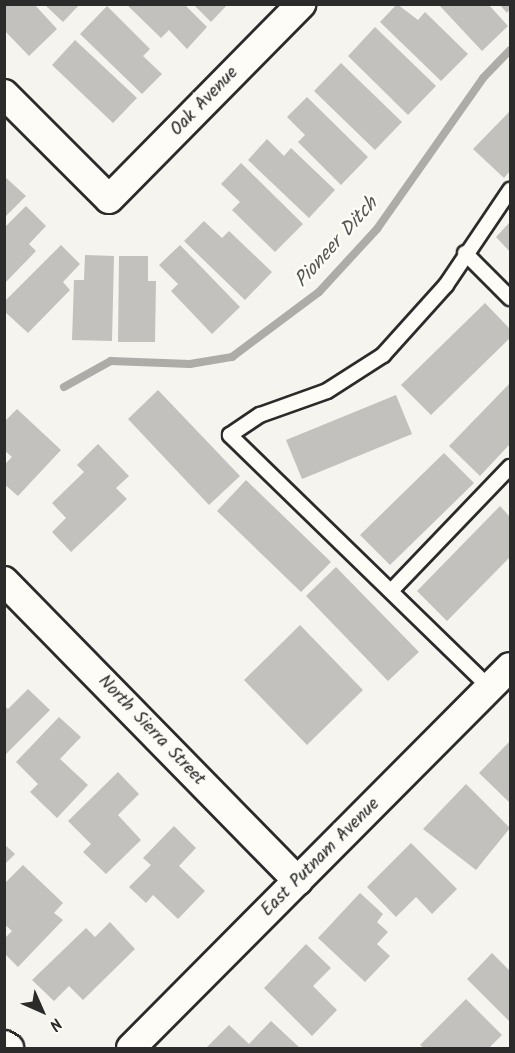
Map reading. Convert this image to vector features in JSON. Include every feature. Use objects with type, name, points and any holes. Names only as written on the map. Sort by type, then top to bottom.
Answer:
[{"type":"street","name":"Oak Avenue","points":[[4,94],[109,199],[301,4]]},
{"type":"street","name":"North Sierra Street","points":[[4,581],[298,881]]},
{"type":"street","name":"East Putnam Avenue","points":[[132,1048],[510,667]]},
{"type":"street","points":[[4,1045],[9,1048]]},
{"type":"lane","points":[[490,687],[230,435],[260,416],[327,391],[383,355],[446,285],[465,253],[510,190]]},
{"type":"lane","points":[[465,253],[510,298]]},
{"type":"lane","points":[[391,591],[510,467]]},
{"type":"building","points":[[4,4],[34,4],[57,29],[29,56],[4,30]]},
{"type":"building","points":[[44,4],[80,4],[63,22]]},
{"type":"building","points":[[126,4],[184,4],[207,27],[187,49],[169,30],[161,38]]},
{"type":"building","points":[[193,4],[228,4],[211,22]]},
{"type":"building","points":[[397,4],[418,20],[425,12],[468,54],[441,81],[380,22]]},
{"type":"building","points":[[438,4],[488,4],[508,26],[482,51]]},
{"type":"building","points":[[499,4],[510,4],[510,9],[507,13]]},
{"type":"building","points":[[107,6],[150,49],[143,56],[162,74],[142,94],[80,34]]},
{"type":"building","points":[[375,27],[436,86],[408,115],[348,56]]},
{"type":"building","points":[[75,40],[137,98],[113,123],[52,65]]},
{"type":"building","points":[[341,63],[402,122],[375,150],[314,91]]},
{"type":"building","points":[[307,97],[368,157],[341,185],[298,142],[305,135],[287,117]]},
{"type":"building","points":[[510,111],[510,171],[504,178],[473,149]]},
{"type":"building","points":[[267,139],[284,156],[291,148],[335,190],[309,218],[248,160]]},
{"type":"building","points":[[241,163],[303,224],[275,252],[232,210],[240,202],[221,184]]},
{"type":"building","points":[[4,176],[26,196],[4,218]]},
{"type":"building","points":[[26,206],[46,226],[29,244],[36,251],[4,284],[4,228]]},
{"type":"building","points":[[204,221],[222,238],[229,231],[272,272],[245,300],[184,241]]},
{"type":"building","points":[[510,222],[510,252],[496,237]]},
{"type":"building","points":[[61,245],[80,264],[63,282],[70,290],[28,333],[4,311],[4,302]]},
{"type":"building","points":[[180,245],[240,307],[212,334],[171,291],[178,284],[159,265]]},
{"type":"building","points":[[85,255],[114,256],[112,341],[72,340],[74,280],[84,280]]},
{"type":"building","points":[[119,256],[148,256],[148,281],[156,281],[155,342],[118,342]]},
{"type":"building","points":[[485,303],[510,329],[510,338],[431,415],[401,385]]},
{"type":"building","points":[[510,383],[510,444],[480,476],[449,446]]},
{"type":"building","points":[[158,390],[240,476],[209,505],[128,419]]},
{"type":"building","points":[[396,395],[412,434],[302,479],[286,440]]},
{"type":"building","points":[[17,409],[61,450],[18,496],[4,484],[4,465],[12,457],[4,450],[4,422]]},
{"type":"building","points":[[98,444],[129,476],[116,488],[127,499],[71,552],[52,532],[66,518],[52,503],[84,472],[77,465]]},
{"type":"building","points":[[444,453],[474,483],[390,565],[360,535]]},
{"type":"building","points":[[246,480],[331,562],[301,592],[217,511]]},
{"type":"building","points":[[500,506],[510,517],[510,557],[447,621],[417,591]]},
{"type":"building","points":[[336,567],[419,652],[388,681],[306,596]]},
{"type":"building","points":[[300,625],[363,690],[307,745],[244,680]]},
{"type":"building","points":[[28,689],[50,710],[4,756],[4,706],[8,709]]},
{"type":"building","points":[[59,717],[81,737],[60,759],[88,785],[57,818],[30,792],[38,784],[16,762]]},
{"type":"building","points":[[510,741],[510,803],[479,773]]},
{"type":"building","points":[[118,772],[139,794],[118,815],[141,840],[106,874],[83,852],[91,844],[68,821]]},
{"type":"building","points":[[466,784],[510,828],[476,870],[423,829]]},
{"type":"building","points":[[174,826],[196,848],[179,866],[205,891],[178,919],[153,895],[146,903],[129,887],[151,865],[143,858]]},
{"type":"building","points":[[411,843],[457,889],[432,914],[416,897],[396,917],[367,887]]},
{"type":"building","points":[[4,844],[15,854],[4,865]]},
{"type":"building","points":[[23,865],[63,903],[54,913],[63,920],[18,967],[4,953],[4,939],[12,931],[4,924],[4,884]]},
{"type":"building","points":[[360,893],[383,914],[377,922],[388,932],[377,944],[390,956],[365,982],[318,938]]},
{"type":"building","points":[[110,922],[135,949],[83,1000],[69,986],[54,1001],[32,980],[86,928],[95,937]]},
{"type":"building","points":[[306,944],[331,968],[313,986],[337,1010],[312,1036],[264,988]]},
{"type":"building","points":[[492,953],[510,971],[510,1022],[467,979]]},
{"type":"building","points":[[466,999],[502,1035],[489,1048],[424,1048],[420,1045]]},
{"type":"building","points":[[271,1021],[300,1048],[207,1047],[229,1025],[249,1044]]},
{"type":"waterway","name":"Pioneer Ditch","points":[[64,387],[111,361],[190,364],[232,357],[319,292],[377,229],[483,78],[510,50]]}]
